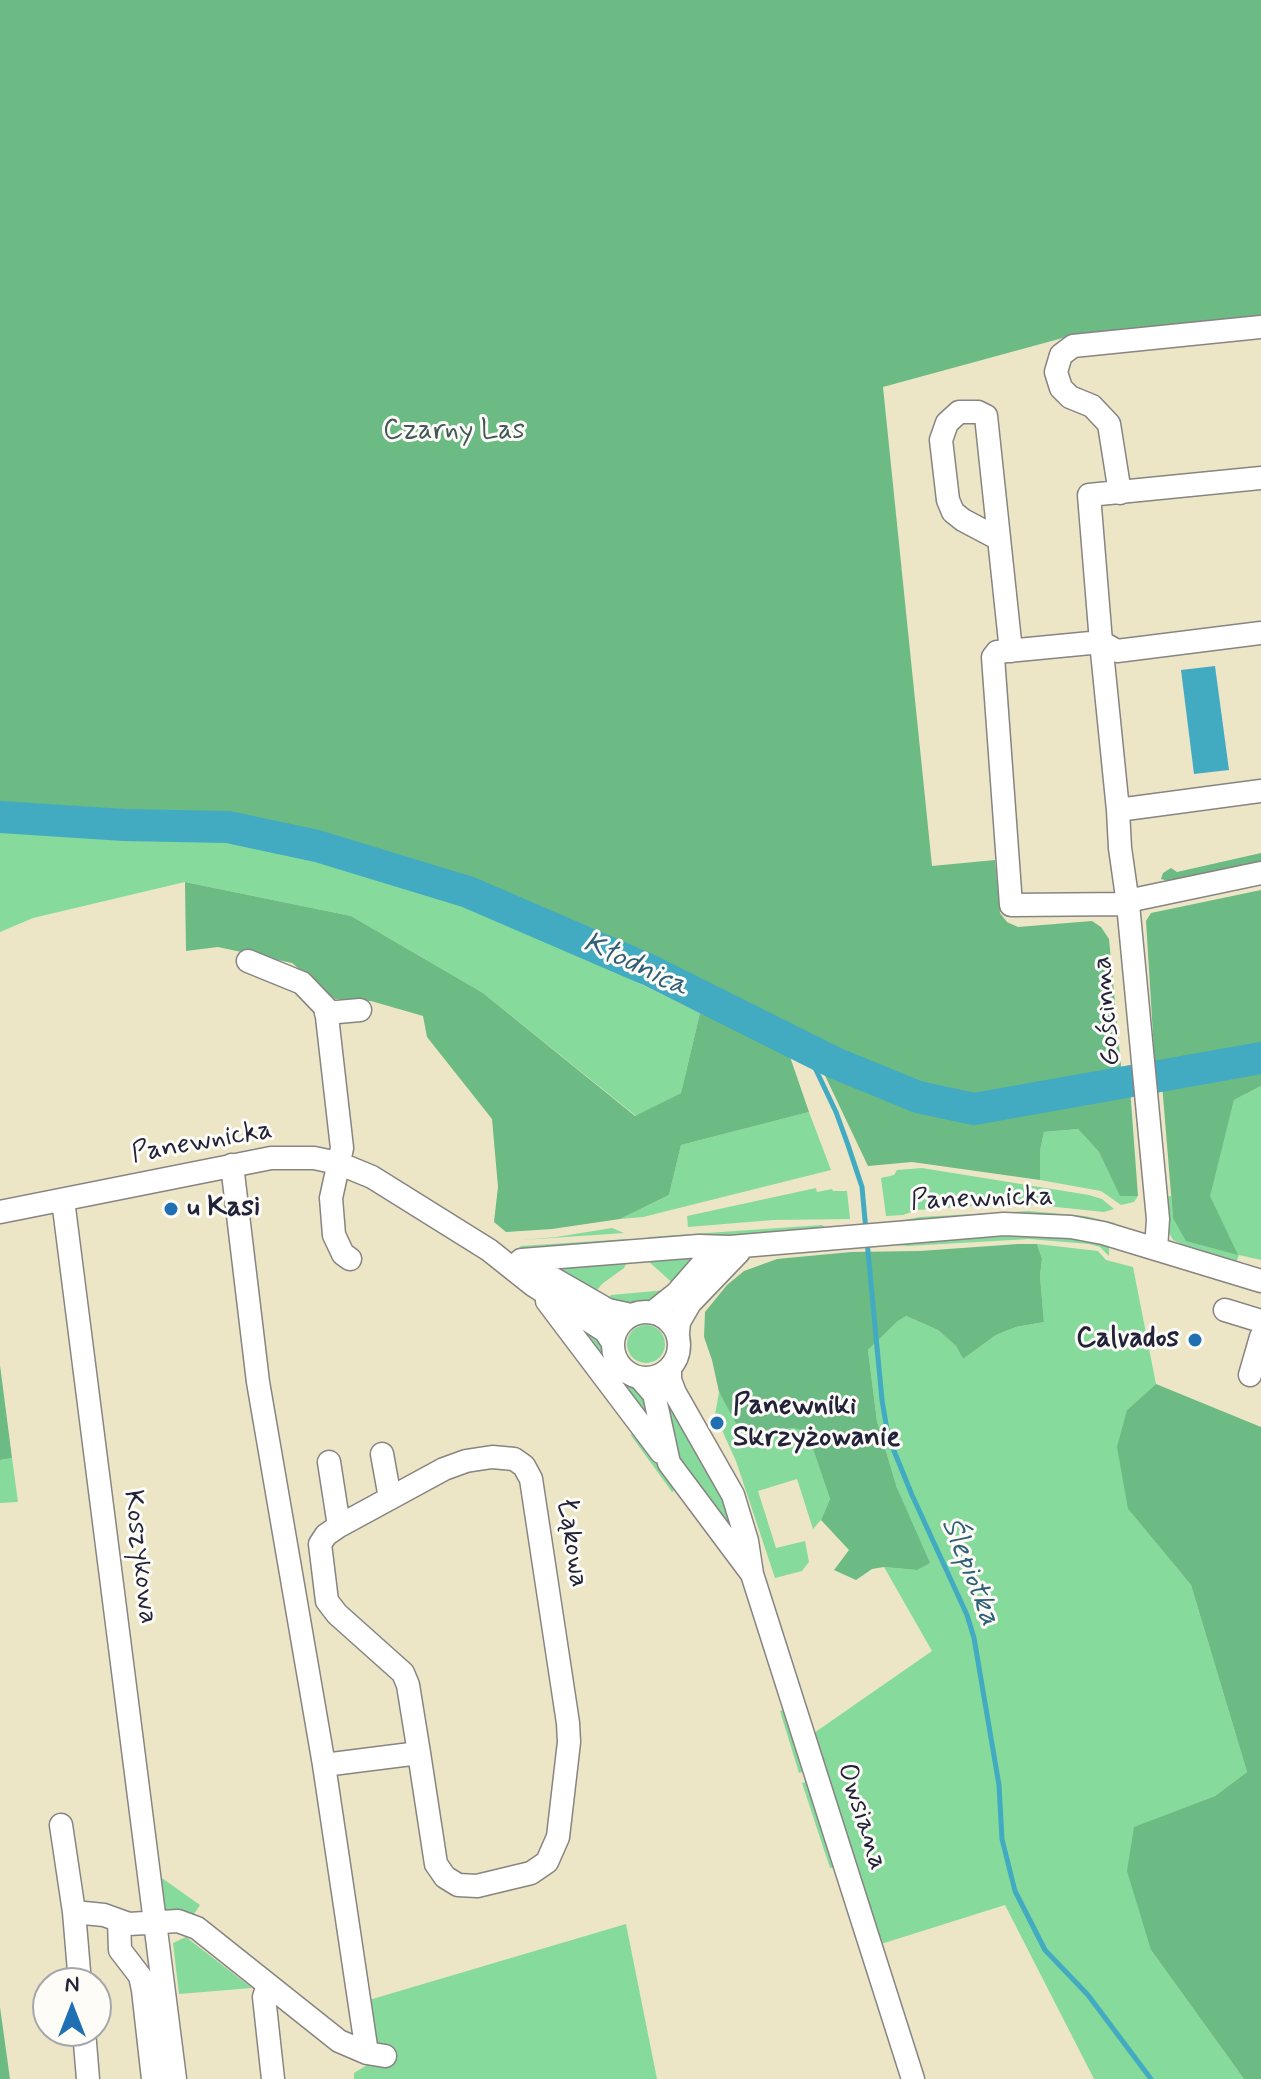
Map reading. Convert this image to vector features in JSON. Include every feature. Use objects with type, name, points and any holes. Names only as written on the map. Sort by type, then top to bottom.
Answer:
[{"type":"street","points":[[1261,327],[1073,346],[1061,355],[1056,372],[1061,388],[1070,397],[1092,406],[1109,424],[1120,493],[1261,478]]},
{"type":"street","points":[[999,539],[963,520],[953,512],[948,500],[941,440],[947,423],[959,412],[978,412],[986,416],[1011,651]]},
{"type":"street","name":"Gościnna","points":[[1120,493],[1089,495],[1158,1219],[1156,1249]]},
{"type":"street","points":[[1261,633],[1117,651],[1101,642],[997,652],[993,657],[1011,905],[1128,904],[1137,899],[1261,873]]},
{"type":"street","points":[[1118,810],[1261,791]]},
{"type":"street","points":[[248,961],[302,983],[314,993],[326,1013],[342,1148],[331,1198],[334,1235],[338,1246],[350,1259]]},
{"type":"street","points":[[326,1013],[360,1010]]},
{"type":"street","name":"Panewnicka","points":[[0,1212],[232,1165],[290,1157],[338,1163],[372,1177],[489,1250],[533,1285],[589,1318],[605,1331],[613,1343]]},
{"type":"street","points":[[74,1912],[104,1915],[129,1924],[178,1921],[197,1928],[339,2041],[376,2054],[258,1382],[232,1165]]},
{"type":"street","name":"Koszykowa","points":[[63,1200],[175,2079]]},
{"type":"street","name":"Panewnicka","points":[[489,1250],[522,1260],[608,1310],[642,1314],[677,1293],[705,1261],[738,1247],[1025,1224],[1087,1230],[1261,1281]]},
{"type":"street","points":[[522,1260],[699,1246],[738,1247]]},
{"type":"street","points":[[678,1333],[666,1318],[642,1314],[621,1322],[613,1343],[614,1353],[622,1368],[640,1378],[655,1377],[670,1368],[679,1352],[679,1322],[690,1303],[738,1247]]},
{"type":"street","points":[[533,1285],[568,1325],[669,1463]]},
{"type":"street","points":[[1225,1310],[1261,1321]]},
{"type":"street","points":[[1250,1375],[1261,1337]]},
{"type":"street","name":"Owsiana","points":[[670,1368],[675,1393],[725,1477],[741,1519],[752,1574],[913,2079]]},
{"type":"street","name":"Owsiana","points":[[640,1378],[648,1383],[654,1394],[669,1463],[752,1574]]},
{"type":"street","points":[[382,1454],[390,1498]]},
{"type":"street","name":"Łąkowa","points":[[492,1457],[514,1459],[524,1466],[531,1479],[569,1742],[558,1837],[547,1862],[531,1873],[477,1886],[458,1885],[445,1877],[436,1864],[408,1685],[403,1673],[337,1614],[327,1601],[320,1544],[326,1535],[339,1526],[390,1498],[444,1469],[466,1461],[492,1457]]},
{"type":"street","points":[[329,1462],[339,1526]]},
{"type":"street","points":[[715,1528],[727,1531],[736,1527],[741,1519]]},
{"type":"street","points":[[324,1765],[419,1753]]},
{"type":"street","points":[[61,1825],[79,1967]]},
{"type":"street","points":[[119,1921],[120,1950],[140,1976],[153,2079]]},
{"type":"street","points":[[268,1985],[264,1997],[273,2079]]},
{"type":"street","points":[[85,2047],[88,2079]]},
{"type":"green space","name":"Czarny Las","points":[[0,0],[1261,0],[1261,317],[1070,336],[883,387],[932,866],[995,860],[1000,913],[1007,922],[1018,927],[1092,921],[1101,927],[1109,939],[1122,1077],[974,1102],[919,1091],[808,1046],[664,972],[470,888],[318,841],[229,823],[0,811]]},
{"type":"green space","points":[[0,823],[226,833],[314,854],[466,899],[700,1013],[681,1093],[636,1116],[483,993],[351,916],[185,882],[33,918],[0,932]]},
{"type":"green space","points":[[1261,853],[1261,863],[1171,882],[1161,879],[1163,873],[1171,868],[1177,872]]},
{"type":"green space","points":[[185,882],[351,916],[483,993],[635,1116],[681,1093],[700,1013],[788,1051],[809,1112],[681,1145],[669,1195],[620,1219],[506,1232],[494,1222],[498,1187],[492,1119],[427,1037],[423,1016],[371,1001],[335,999],[292,963],[218,947],[186,951]]},
{"type":"green space","points":[[1261,890],[1261,1051],[1155,1067],[1146,921],[1151,913]]},
{"type":"green space","points":[[819,1063],[919,1105],[987,1114],[1130,1088],[1138,1196],[1120,1196],[1099,1152],[1078,1129],[1044,1132],[1040,1151],[1040,1180],[912,1162],[868,1166]]},
{"type":"green space","points":[[1261,1067],[1261,1086],[1234,1100],[1210,1196],[1238,1255],[1186,1241],[1173,1218],[1162,1084]]},
{"type":"green space","points":[[1261,1086],[1261,1260],[1239,1255],[1236,1263],[1173,1240],[1168,1231],[1164,1197],[1171,1196],[1173,1218],[1209,1196],[1234,1100]]},
{"type":"green space","points":[[809,1112],[831,1170],[643,1217],[620,1219],[669,1195],[681,1145]]},
{"type":"green space","points":[[1078,1129],[1099,1152],[1120,1195],[1138,1196],[1134,1202],[1121,1205],[1101,1191],[1040,1180],[1040,1151],[1044,1132]]},
{"type":"green space","points":[[922,1168],[1089,1195],[1102,1199],[1114,1209],[1104,1212],[1018,1203],[917,1210],[886,1216],[881,1178],[894,1175],[897,1170]]},
{"type":"green space","points":[[816,1188],[817,1192],[832,1189],[847,1191],[850,1219],[773,1220],[688,1227],[687,1216]]},
{"type":"green space","points":[[1029,1211],[1085,1216],[1115,1223],[1114,1226],[896,1222],[919,1217]]},
{"type":"green space","points":[[822,1225],[826,1228],[691,1240],[645,1240],[649,1237]]},
{"type":"green space","points":[[612,1228],[624,1233],[522,1240],[556,1237]]},
{"type":"green space","points":[[1018,1234],[1079,1238],[1109,1245],[1109,1256],[1100,1247],[1089,1244],[1029,1239],[908,1246],[895,1245],[894,1242]]},
{"type":"green space","points":[[628,1239],[628,1245],[531,1252],[517,1249],[521,1246]]},
{"type":"green space","points":[[1037,1244],[1098,1251],[1106,1260],[1133,1267],[1156,1384],[1127,1410],[1128,1509],[1191,1585],[1247,1772],[1215,1796],[1138,1826],[1151,1950],[1244,2079],[1094,2079],[1005,1905],[881,1944],[814,1733],[932,1651],[884,1567],[917,1570],[877,1421],[868,1350],[906,1316],[938,1330],[956,1346],[963,1359],[996,1335],[1016,1327],[1044,1322],[1040,1276],[1042,1259]]},
{"type":"green space","points":[[1037,1244],[1042,1259],[1040,1276],[1044,1322],[1016,1327],[996,1335],[963,1359],[956,1346],[938,1330],[906,1316],[868,1350],[877,1421],[897,1488],[930,1563],[917,1570],[872,1569],[856,1580],[834,1570],[849,1550],[821,1520],[830,1499],[807,1431],[792,1428],[744,1438],[719,1392],[704,1337],[705,1312],[727,1285],[744,1271],[777,1259]]},
{"type":"green space","points":[[696,1255],[676,1286],[647,1260]]},
{"type":"green space","points":[[629,1258],[624,1268],[593,1295],[555,1273],[554,1264]]},
{"type":"green space","points":[[666,1290],[651,1303],[624,1306],[606,1303],[611,1295]]},
{"type":"green space","points":[[646,1325],[659,1331],[665,1344],[659,1357],[646,1363],[633,1357],[627,1344],[633,1331]]},
{"type":"green space","points":[[591,1326],[603,1343],[612,1367],[643,1393],[654,1431],[585,1338]]},
{"type":"green space","points":[[0,1365],[12,1458],[0,1460]]},
{"type":"green space","points":[[1156,1384],[1261,1427],[1261,2079],[1244,2079],[1151,1950],[1127,1871],[1134,1827],[1215,1796],[1247,1772],[1191,1585],[1128,1509],[1117,1447],[1127,1410]]},
{"type":"green space","points":[[660,1385],[719,1480],[731,1520],[727,1524],[680,1469]]},
{"type":"green space","points":[[719,1392],[745,1437],[792,1428],[807,1430],[830,1499],[821,1520],[813,1529],[797,1479],[758,1491],[776,1548],[805,1541],[809,1562],[802,1571],[775,1578],[736,1461],[715,1415]]},
{"type":"green space","points":[[630,1434],[641,1438],[674,1491],[672,1492]]},
{"type":"green space","points":[[12,1458],[18,1502],[0,1503],[0,1460]]},
{"type":"green space","points":[[786,1709],[806,1771],[799,1773],[780,1711]]},
{"type":"green space","points":[[809,1781],[836,1867],[830,1868],[802,1783]]},
{"type":"green space","points":[[159,1876],[200,1905],[194,1914],[166,1913]]},
{"type":"green space","points":[[626,1924],[657,2079],[354,2079],[354,2073],[372,2062],[378,2048],[369,2000]]},
{"type":"green space","points":[[186,1937],[252,1988],[179,1994],[173,1943]]},
{"type":"green space","points":[[0,2007],[10,2079],[0,2079]]},
{"type":"water","points":[[1215,666],[1229,770],[1194,774],[1181,670]]},
{"type":"waterway","name":"Kłodnica","points":[[0,817],[124,825],[228,827],[317,846],[468,892],[649,970],[835,1063],[918,1097],[974,1109],[1261,1058]]},
{"type":"waterway","name":"Ślepiotka","points":[[807,1051],[836,1112],[862,1187],[866,1231]]},
{"type":"waterway","name":"Ślepiotka","points":[[867,1241],[888,1436],[967,1615],[974,1638],[999,1785],[1002,1839],[1015,1891],[1045,1950],[1088,1995],[1151,2079]]},
{"type":"place","name":"u Kasi","points":[[171,1209]]},
{"type":"place","name":"Calvados","points":[[1195,1340]]},
{"type":"place","name":"Panewniki Skrzyżowanie","points":[[717,1423]]}]
